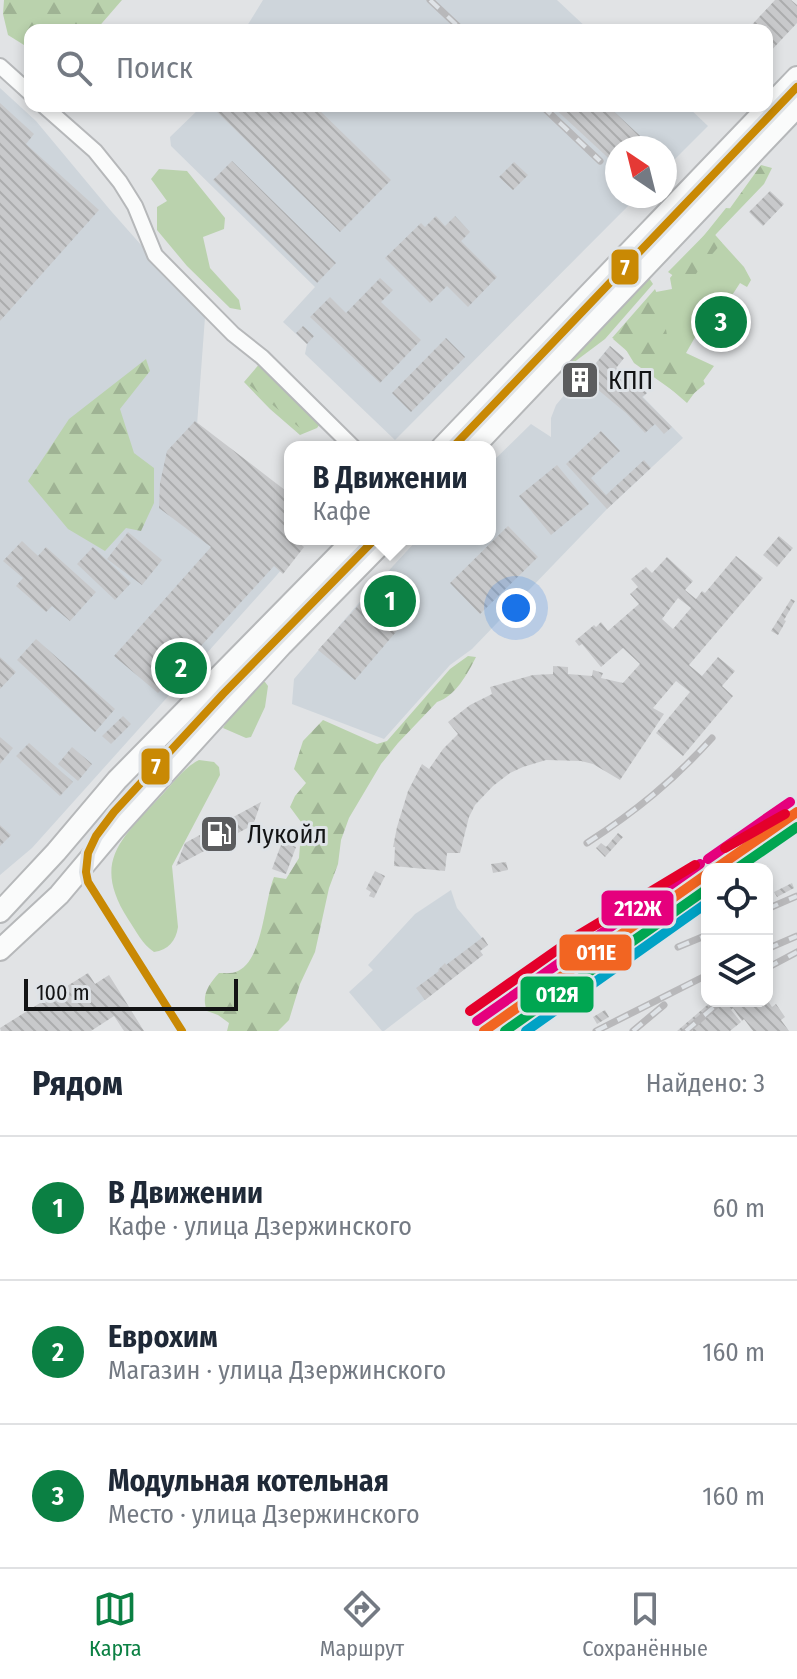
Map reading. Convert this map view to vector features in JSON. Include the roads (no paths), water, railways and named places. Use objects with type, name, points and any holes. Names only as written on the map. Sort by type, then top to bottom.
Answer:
[{"type":"main road","points":[[773,102],[797,77]]},
{"type":"main road","points":[[480,441],[797,107]]},
{"type":"main road","points":[[448,441],[763,112]]},
{"type":"main road","points":[[0,912],[117,780],[348,545]]},
{"type":"main road","points":[[0,950],[59,895],[215,717],[380,545]]},
{"type":"street","points":[[0,66],[24,88]]},
{"type":"street","points":[[51,112],[95,151],[120,182],[135,206],[155,255],[233,334],[262,357],[347,441]]},
{"type":"railway","points":[[430,0],[456,24]]},
{"type":"railway","points":[[548,112],[600,161]]},
{"type":"railway","points":[[587,843],[653,795],[712,738]]},
{"type":"railway","points":[[773,906],[797,896]]},
{"type":"railway","points":[[773,946],[797,936]]},
{"type":"railway","points":[[678,947],[701,937]]},
{"type":"railway","points":[[773,965],[797,952]]},
{"type":"railway","points":[[596,1031],[701,978]]},
{"type":"railway","points":[[633,1031],[664,1005]]},
{"type":"railway","points":[[686,1031],[714,1007]]},
{"type":"place","name":"Модульная котельная","points":[[721,322]]},
{"type":"place","name":"КПП","points":[[580,380]]},
{"type":"place","name":"В Движении","points":[[390,601]]},
{"type":"place","name":"Еврохим","points":[[181,668]]},
{"type":"place","name":"Лукойл","points":[[219,834]]}]
